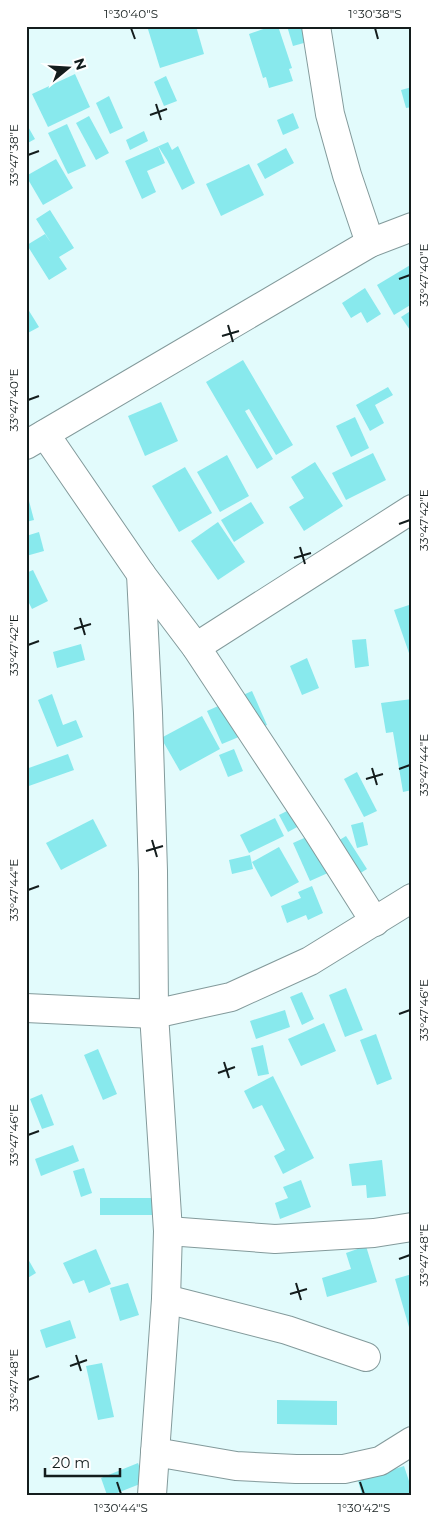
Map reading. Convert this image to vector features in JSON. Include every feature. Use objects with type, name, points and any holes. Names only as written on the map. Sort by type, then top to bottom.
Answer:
[{"type":"street","points":[[316,26],[330,114],[347,175],[370,243]]},
{"type":"street","points":[[374,922],[196,647],[36,440],[370,243],[412,227]]},
{"type":"street","points":[[196,647],[412,509]]},
{"type":"street","points":[[141,574],[153,861],[154,1014],[168,1231],[166,1299],[152,1495]]},
{"type":"street","points":[[26,1008],[154,1014],[231,996],[310,961],[412,898]]},
{"type":"street","points":[[168,1231],[275,1239],[374,1233],[412,1228]]},
{"type":"street","points":[[166,1299],[287,1330],[366,1357]]},
{"type":"street","points":[[155,1452],[236,1466],[344,1469],[380,1461],[412,1441]]},
{"type":"building","points":[[147,26],[196,26],[204,54],[160,68]]},
{"type":"building","points":[[272,26],[278,26],[292,68],[289,69],[293,81],[269,88],[266,77],[263,78],[249,34]]},
{"type":"building","points":[[287,26],[307,26],[311,41],[293,46]]},
{"type":"building","points":[[75,74],[90,107],[48,127],[32,94]]},
{"type":"building","points":[[166,76],[177,101],[164,106],[154,82]]},
{"type":"building","points":[[412,87],[412,107],[406,108],[401,90]]},
{"type":"building","points":[[109,96],[123,128],[110,134],[96,103]]},
{"type":"building","points":[[293,113],[299,128],[283,135],[277,120]]},
{"type":"building","points":[[89,116],[109,153],[96,160],[76,123]]},
{"type":"building","points":[[26,123],[35,139],[26,144]]},
{"type":"building","points":[[67,124],[86,166],[68,174],[48,133]]},
{"type":"building","points":[[144,131],[148,141],[130,150],[126,140]]},
{"type":"building","points":[[168,142],[172,150],[178,146],[195,183],[182,190],[158,146]]},
{"type":"building","points":[[158,146],[165,163],[147,171],[156,192],[142,199],[125,161]]},
{"type":"building","points":[[286,148],[294,163],[265,179],[257,164]]},
{"type":"building","points":[[56,159],[73,188],[43,205],[26,176]]},
{"type":"building","points":[[249,164],[264,195],[221,216],[206,184]]},
{"type":"building","points":[[50,210],[74,248],[59,257],[67,269],[49,280],[27,245],[45,234],[51,243],[36,219]]},
{"type":"building","points":[[412,264],[412,304],[394,315],[377,285]]},
{"type":"building","points":[[365,288],[381,314],[367,323],[361,312],[351,318],[342,303]]},
{"type":"building","points":[[26,306],[39,327],[26,334]]},
{"type":"building","points":[[412,310],[412,333],[401,317]]},
{"type":"building","points":[[243,360],[293,445],[276,455],[249,409],[245,411],[273,459],[257,469],[206,382]]},
{"type":"building","points":[[388,387],[393,395],[375,405],[384,423],[370,431],[356,405]]},
{"type":"building","points":[[161,402],[178,441],[145,456],[128,416]]},
{"type":"building","points":[[355,417],[369,448],[351,457],[336,426]]},
{"type":"building","points":[[373,453],[386,480],[346,500],[332,473]]},
{"type":"building","points":[[227,455],[249,496],[220,512],[197,472]]},
{"type":"building","points":[[315,462],[343,506],[304,531],[289,507],[304,498],[291,477]]},
{"type":"building","points":[[185,467],[212,513],[179,532],[152,486]]},
{"type":"building","points":[[29,501],[34,520],[26,522],[26,502]]},
{"type":"building","points":[[251,502],[264,523],[234,542],[221,520]]},
{"type":"building","points":[[218,522],[245,562],[218,580],[191,541]]},
{"type":"building","points":[[39,532],[44,551],[26,556],[26,536]]},
{"type":"building","points":[[33,570],[48,601],[32,609],[26,597],[26,573]]},
{"type":"building","points":[[412,604],[412,652],[409,653],[394,610]]},
{"type":"building","points":[[366,639],[369,666],[355,668],[352,640]]},
{"type":"building","points":[[81,644],[85,660],[57,668],[53,652]]},
{"type":"building","points":[[307,658],[319,688],[302,695],[290,666]]},
{"type":"building","points":[[252,691],[267,725],[222,744],[207,711]]},
{"type":"building","points":[[52,694],[63,725],[76,720],[83,737],[57,747],[38,700]]},
{"type":"building","points":[[412,699],[412,790],[403,792],[393,732],[386,733],[381,703]]},
{"type":"building","points":[[202,716],[220,749],[180,771],[161,738]]},
{"type":"building","points":[[234,749],[243,771],[228,777],[219,755]]},
{"type":"building","points":[[68,754],[74,770],[26,787],[26,769]]},
{"type":"building","points":[[357,772],[377,811],[364,817],[344,779]]},
{"type":"building","points":[[313,798],[321,814],[288,832],[279,815]]},
{"type":"building","points":[[275,818],[284,836],[249,853],[240,835]]},
{"type":"building","points":[[93,819],[107,846],[61,870],[46,843]]},
{"type":"building","points":[[363,822],[368,845],[357,848],[351,825]]},
{"type":"building","points":[[322,830],[339,868],[310,881],[293,843]]},
{"type":"building","points":[[346,836],[367,869],[354,877],[333,844]]},
{"type":"building","points":[[279,847],[299,882],[271,897],[252,862]]},
{"type":"building","points":[[250,855],[253,869],[232,874],[229,860]]},
{"type":"building","points":[[312,886],[323,913],[308,920],[306,915],[287,923],[281,906],[301,898],[298,892]]},
{"type":"building","points":[[346,988],[363,1030],[345,1037],[329,995]]},
{"type":"building","points":[[302,992],[314,1019],[302,1025],[290,997]]},
{"type":"building","points":[[285,1010],[290,1027],[256,1039],[250,1021]]},
{"type":"building","points":[[324,1023],[336,1051],[301,1066],[288,1039]]},
{"type":"building","points":[[376,1034],[392,1079],[377,1085],[360,1040]]},
{"type":"building","points":[[263,1045],[269,1074],[258,1076],[251,1048]]},
{"type":"building","points":[[98,1049],[117,1094],[103,1100],[84,1055]]},
{"type":"building","points":[[273,1076],[314,1158],[283,1174],[274,1156],[285,1150],[262,1105],[253,1109],[244,1091]]},
{"type":"building","points":[[42,1094],[54,1125],[42,1129],[30,1099]]},
{"type":"building","points":[[73,1145],[79,1161],[41,1176],[35,1159]]},
{"type":"building","points":[[382,1160],[386,1196],[367,1198],[366,1185],[352,1186],[349,1164]]},
{"type":"building","points":[[84,1168],[92,1193],[81,1197],[73,1171]]},
{"type":"building","points":[[301,1180],[311,1207],[280,1219],[275,1203],[288,1198],[283,1187]]},
{"type":"building","points":[[100,1198],[154,1198],[154,1215],[100,1215]]},
{"type":"building","points":[[366,1246],[377,1282],[327,1297],[322,1278],[351,1269],[346,1253]]},
{"type":"building","points":[[96,1249],[111,1284],[89,1293],[84,1280],[73,1284],[63,1263]]},
{"type":"building","points":[[28,1259],[36,1273],[26,1279],[26,1260]]},
{"type":"building","points":[[412,1274],[412,1334],[411,1334],[395,1279]]},
{"type":"building","points":[[128,1283],[139,1315],[120,1321],[110,1288]]},
{"type":"building","points":[[70,1320],[76,1338],[46,1348],[40,1330]]},
{"type":"building","points":[[102,1363],[114,1417],[98,1420],[86,1366]]},
{"type":"building","points":[[277,1400],[337,1401],[337,1425],[277,1424]]},
{"type":"building","points":[[138,1463],[145,1482],[112,1495],[107,1495],[101,1478]]},
{"type":"building","points":[[404,1466],[412,1495],[362,1495],[358,1481]]}]
